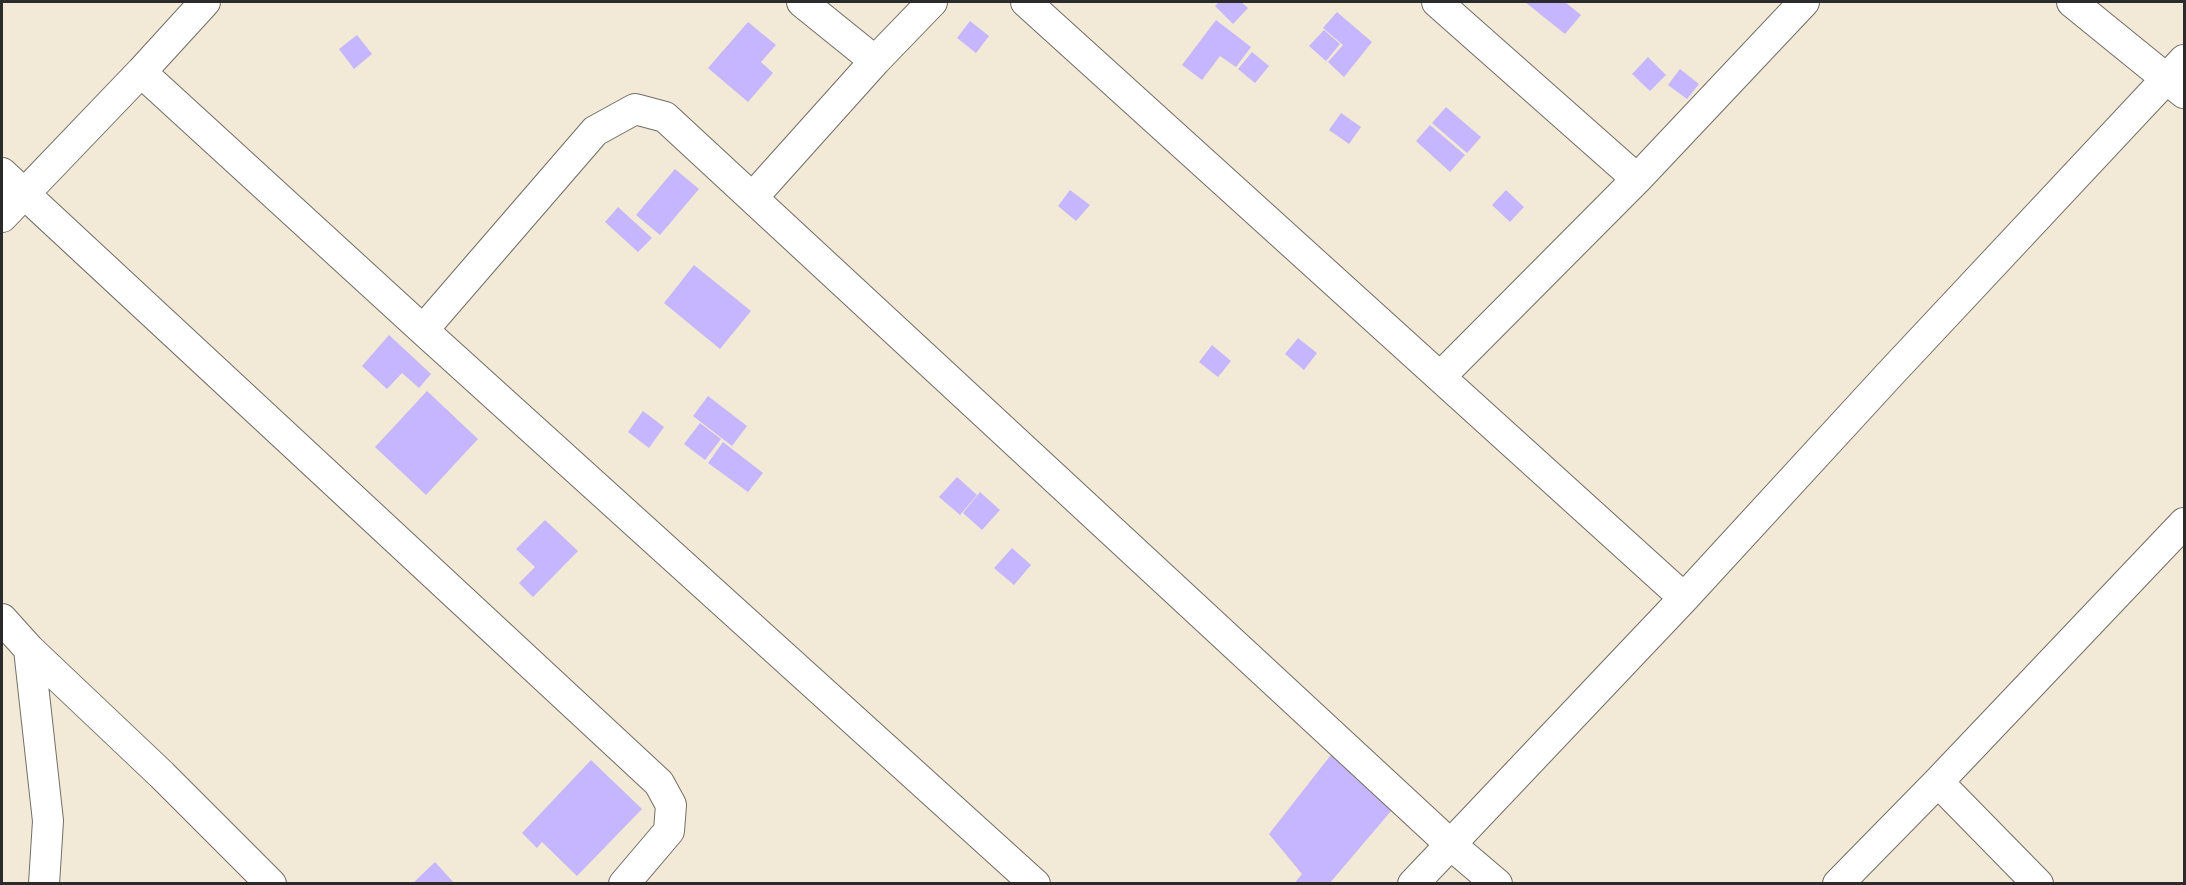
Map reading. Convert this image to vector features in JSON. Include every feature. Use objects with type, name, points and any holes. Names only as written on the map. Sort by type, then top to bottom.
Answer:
[{"type":"street","points":[[2,217],[141,72],[204,2]]},
{"type":"street","points":[[802,2],[875,61]]},
{"type":"street","points":[[753,197],[875,61],[932,2]]},
{"type":"street","points":[[1026,2],[1684,598]]},
{"type":"street","points":[[1437,2],[1637,179]]},
{"type":"street","points":[[1441,376],[1637,179],[1804,2]]},
{"type":"street","points":[[1413,884],[1684,598],[1889,375],[2178,77],[2072,2]]},
{"type":"street","points":[[141,72],[1035,884]]},
{"type":"street","points":[[423,330],[595,131],[634,109],[665,117],[1450,844],[1497,884]]},
{"type":"street","points":[[2,173],[659,783],[670,805],[669,831],[624,884]]},
{"type":"street","points":[[1838,883],[1938,782],[2184,523]]},
{"type":"street","points":[[2,619],[29,649],[162,775],[271,884]]},
{"type":"street","points":[[29,649],[48,821],[44,884]]},
{"type":"street","points":[[1938,782],[2038,884]]},
{"type":"building","points":[[1219,2],[1241,2],[1248,8],[1233,24],[1215,6]]},
{"type":"building","points":[[1525,2],[1565,2],[1581,15],[1565,34]]},
{"type":"building","points":[[1337,12],[1372,42],[1344,77],[1328,62],[1343,45],[1323,28]]},
{"type":"building","points":[[1216,20],[1251,47],[1236,67],[1220,56],[1202,80],[1182,65]]},
{"type":"building","points":[[970,21],[989,36],[976,53],[957,38]]},
{"type":"building","points":[[748,22],[776,45],[761,62],[773,73],[748,102],[708,68]]},
{"type":"building","points":[[1324,30],[1340,44],[1326,61],[1309,46]]},
{"type":"building","points":[[357,35],[372,54],[354,69],[339,49]]},
{"type":"building","points":[[1252,52],[1269,66],[1255,83],[1238,69]]},
{"type":"building","points":[[1648,57],[1666,75],[1650,91],[1632,74]]},
{"type":"building","points":[[1680,69],[1699,84],[1687,99],[1668,85]]},
{"type":"building","points":[[1446,107],[1481,137],[1467,153],[1432,123]]},
{"type":"building","points":[[1341,113],[1361,127],[1349,144],[1329,130]]},
{"type":"building","points":[[1430,125],[1465,155],[1450,172],[1416,141]]},
{"type":"building","points":[[675,169],[699,189],[660,235],[636,215]]},
{"type":"building","points":[[1070,190],[1090,205],[1076,221],[1058,206]]},
{"type":"building","points":[[1506,190],[1524,207],[1510,222],[1492,205]]},
{"type":"building","points":[[618,207],[652,238],[638,252],[605,222]]},
{"type":"building","points":[[694,265],[751,311],[720,349],[664,303]]},
{"type":"building","points":[[389,335],[431,374],[419,388],[402,373],[387,389],[362,366]]},
{"type":"building","points":[[1298,338],[1317,353],[1304,370],[1285,354]]},
{"type":"building","points":[[1212,345],[1231,361],[1218,377],[1199,362]]},
{"type":"building","points":[[427,391],[478,439],[426,495],[375,447]]},
{"type":"building","points":[[708,396],[747,426],[732,446],[693,416]]},
{"type":"building","points":[[643,411],[664,427],[649,448],[628,432]]},
{"type":"building","points":[[700,423],[721,439],[705,460],[684,444]]},
{"type":"building","points":[[723,442],[763,473],[748,492],[708,463]]},
{"type":"building","points":[[957,477],[977,495],[960,515],[939,497]]},
{"type":"building","points":[[980,492],[1000,510],[982,530],[963,513]]},
{"type":"building","points":[[545,520],[578,551],[533,597],[519,583],[535,567],[516,549]]},
{"type":"building","points":[[1012,548],[1031,565],[1014,585],[994,568]]},
{"type":"building","points":[[1334,751],[1397,804],[1329,884],[1294,884],[1302,874],[1269,834]]},
{"type":"building","points":[[591,760],[642,809],[577,876],[542,842],[537,848],[522,833]]},
{"type":"building","points":[[435,862],[455,884],[412,884]]}]
